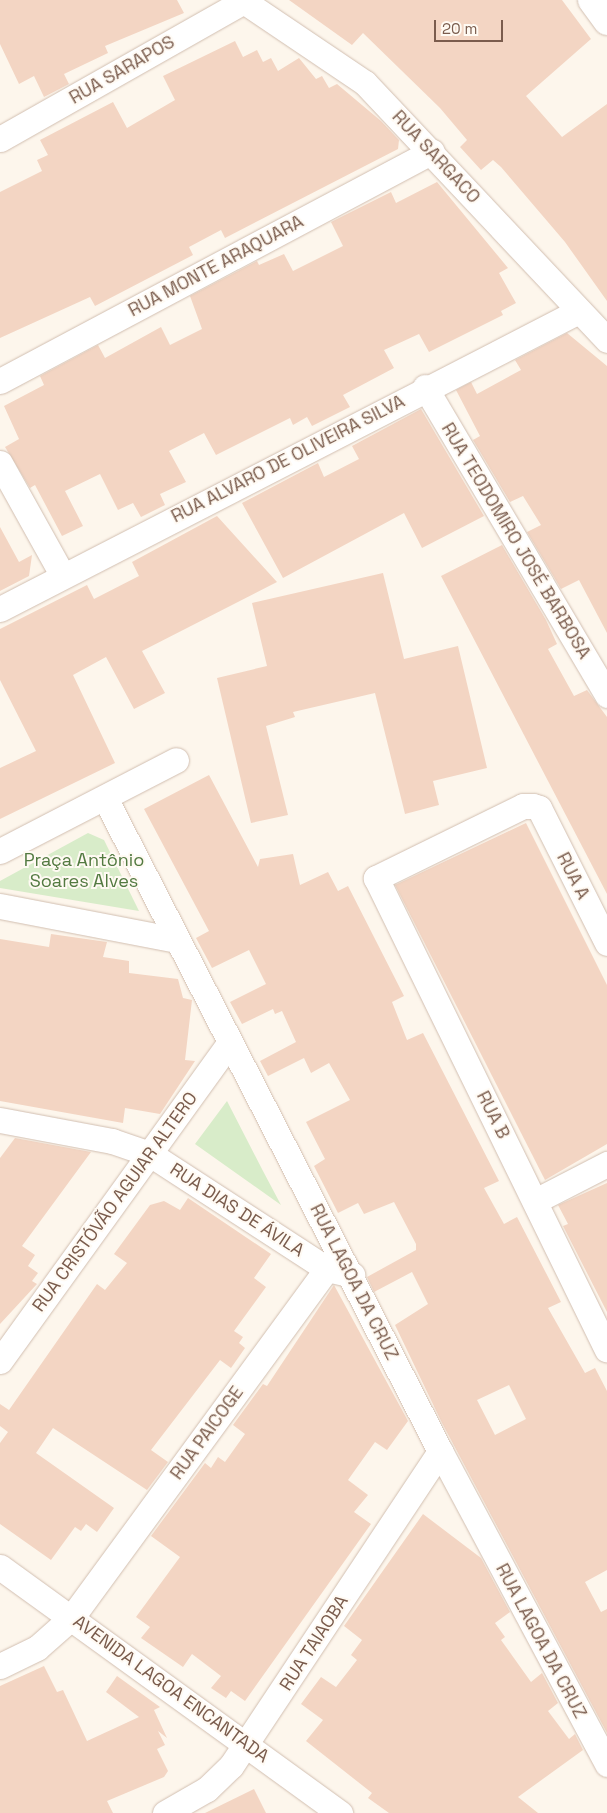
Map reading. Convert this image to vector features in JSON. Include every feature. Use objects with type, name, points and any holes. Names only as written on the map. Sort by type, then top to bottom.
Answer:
[{"type":"main road","points":[[592,0],[607,21]]},
{"type":"street","name":"RUA SARAPOS","points":[[0,139],[243,1]]},
{"type":"street","name":"RUA SARGACO","points":[[243,1],[365,83],[432,151],[577,312],[607,340]]},
{"type":"street","name":"RUA MONTE ARAQUARA","points":[[0,381],[432,151]]},
{"type":"street","name":"RUA ALVARO DE OLIVEIRA SILVA","points":[[0,609],[425,387],[577,312]]},
{"type":"street","name":"RUA TEODOMIRO JOSÉ BARBOSA","points":[[425,387],[607,694]]},
{"type":"street","points":[[0,463],[63,576]]},
{"type":"street","points":[[0,851],[176,760]]},
{"type":"street","name":"RUA LAGOA DA CRUZ","points":[[105,798],[229,1043],[352,1275],[440,1451],[607,1764]]},
{"type":"street","name":"RUA B","points":[[539,808],[523,806],[379,873],[376,882],[537,1200],[607,1350]]},
{"type":"street","name":"RUA A","points":[[539,808],[607,944]]},
{"type":"street","points":[[0,906],[177,940]]},
{"type":"street","name":"RUA CRISTÓVÃO AGUIAR ALTERO","points":[[0,1361],[229,1043]]},
{"type":"street","name":"RUA DIAS DE ÁVILA","points":[[0,1120],[112,1141],[150,1154],[328,1269]]},
{"type":"street","points":[[537,1200],[607,1164]]},
{"type":"street","points":[[328,1269],[352,1275]]},
{"type":"street","name":"RUA PAICOGE","points":[[0,1666],[37,1648],[72,1617],[328,1269]]},
{"type":"street","name":"RUA TAIAOBA","points":[[165,1813],[207,1789],[248,1744],[440,1451]]},
{"type":"street","name":"AVENIDA LAGOA ENCANTADA","points":[[0,1567],[248,1744],[340,1813]]},
{"type":"green space","name":"Praça Antônio Soares Alves","points":[[88,833],[104,840],[139,911],[0,888],[0,881]]},
{"type":"green space","points":[[227,1101],[263,1171],[281,1205],[195,1144]]},
{"type":"building","points":[[0,0],[177,0],[184,13],[105,46],[108,53],[64,74],[69,84],[44,97],[34,76],[19,84],[0,44]]},
{"type":"building","points":[[289,0],[562,0],[591,39],[526,96],[562,137],[607,104],[607,301],[565,242],[501,167],[493,160],[481,170],[460,147],[467,140],[440,108],[363,33],[352,45]]},
{"type":"building","points":[[235,41],[243,57],[257,50],[263,62],[271,58],[278,71],[299,58],[316,79],[322,76],[329,88],[337,84],[381,121],[399,140],[398,149],[225,238],[221,230],[189,247],[193,255],[95,306],[90,297],[0,338],[0,192],[42,171],[37,160],[48,155],[40,140],[113,102],[127,128],[175,100],[163,76]]},
{"type":"building","points":[[437,182],[508,268],[499,273],[516,303],[501,311],[503,315],[429,352],[419,334],[384,350],[394,368],[343,395],[350,407],[312,426],[307,417],[293,425],[290,418],[216,455],[204,433],[169,451],[186,482],[160,494],[165,505],[141,517],[133,503],[118,510],[100,474],[65,491],[83,526],[62,536],[35,485],[30,488],[5,447],[19,439],[4,406],[44,385],[40,376],[98,345],[105,358],[161,327],[170,345],[202,329],[190,296],[257,261],[259,265],[284,254],[293,271],[343,246],[331,222],[391,192],[396,203]]},
{"type":"building","points":[[567,333],[607,366],[607,633],[579,580],[561,589],[527,532],[541,525],[523,496],[510,502],[473,440],[480,436],[456,390],[471,382],[477,394],[521,370],[515,360]]},
{"type":"building","points":[[421,409],[484,516],[422,548],[404,513],[283,578],[242,503],[318,463],[324,477],[359,459],[352,446]]},
{"type":"building","points":[[217,516],[277,582],[142,651],[165,693],[134,709],[106,657],[73,675],[115,763],[0,819],[0,768],[36,751],[0,680],[0,629],[87,585],[94,599],[139,576],[132,562]]},
{"type":"building","points":[[0,527],[19,562],[32,555],[29,576],[0,591]]},
{"type":"building","points":[[502,545],[546,620],[557,644],[548,649],[574,696],[587,690],[607,717],[607,894],[441,576]]},
{"type":"building","points":[[383,573],[404,659],[458,646],[487,768],[433,781],[439,805],[405,814],[375,693],[293,712],[295,717],[266,726],[288,815],[251,823],[217,678],[267,666],[252,603]]},
{"type":"building","points":[[209,775],[258,867],[260,859],[293,854],[300,885],[328,872],[338,891],[348,886],[404,996],[392,1002],[407,1040],[423,1033],[499,1181],[484,1188],[504,1224],[517,1217],[561,1302],[548,1308],[585,1373],[595,1368],[607,1391],[607,1570],[585,1582],[601,1612],[607,1609],[607,1733],[442,1423],[395,1325],[428,1304],[412,1272],[374,1292],[367,1277],[416,1250],[416,1244],[394,1202],[364,1214],[358,1203],[338,1213],[314,1166],[325,1159],[306,1122],[350,1100],[329,1063],[311,1073],[304,1058],[268,1076],[260,1061],[296,1042],[282,1011],[275,1014],[273,1009],[242,1024],[230,1002],[266,984],[249,950],[212,968],[196,938],[209,931],[144,809]],"holes":[[[509,1385],[526,1419],[495,1435],[477,1400]]]},
{"type":"building","points":[[526,823],[607,985],[607,1144],[545,1180],[395,885]]},
{"type":"building","points":[[51,934],[107,942],[103,957],[129,961],[129,973],[178,979],[183,998],[192,1000],[185,1060],[195,1061],[160,1114],[125,1108],[123,1123],[0,1101],[0,939],[49,947]]},
{"type":"building","points":[[15,1138],[91,1152],[22,1246],[35,1255],[28,1266],[38,1273],[32,1281],[37,1284],[0,1324],[0,1158]]},
{"type":"building","points":[[607,1183],[607,1312],[563,1226],[568,1224],[558,1205]]},
{"type":"building","points":[[188,1198],[271,1254],[254,1278],[266,1287],[234,1331],[243,1337],[239,1343],[245,1348],[231,1368],[220,1360],[151,1450],[168,1462],[147,1490],[53,1428],[36,1453],[114,1508],[97,1532],[86,1524],[81,1531],[75,1527],[51,1560],[0,1524],[0,1443],[8,1432],[0,1426],[0,1404],[9,1410],[97,1284],[105,1290],[127,1263],[114,1254],[150,1205],[164,1201],[180,1210]]},
{"type":"building","points":[[334,1285],[408,1421],[387,1450],[375,1442],[348,1480],[368,1495],[354,1512],[371,1524],[245,1701],[231,1691],[226,1698],[211,1688],[221,1676],[192,1654],[183,1667],[141,1638],[150,1627],[136,1617],[180,1557],[151,1536],[205,1463],[211,1468],[218,1457],[225,1462],[245,1434],[233,1425],[263,1384],[267,1386]]},
{"type":"building","points":[[423,1514],[481,1558],[510,1612],[495,1623],[505,1637],[501,1640],[531,1682],[542,1673],[558,1703],[548,1711],[569,1739],[575,1734],[583,1750],[518,1797],[538,1813],[389,1813],[368,1798],[372,1793],[306,1741],[323,1720],[301,1704],[321,1677],[336,1687],[357,1660],[351,1655],[362,1640],[344,1626]]},
{"type":"building","points":[[44,1666],[57,1692],[63,1690],[87,1741],[139,1717],[106,1692],[117,1676],[160,1707],[154,1710],[167,1738],[158,1731],[165,1745],[157,1749],[168,1771],[164,1777],[107,1801],[113,1813],[0,1813],[0,1686]]},
{"type":"building","points":[[254,1789],[266,1813],[205,1813]]}]
